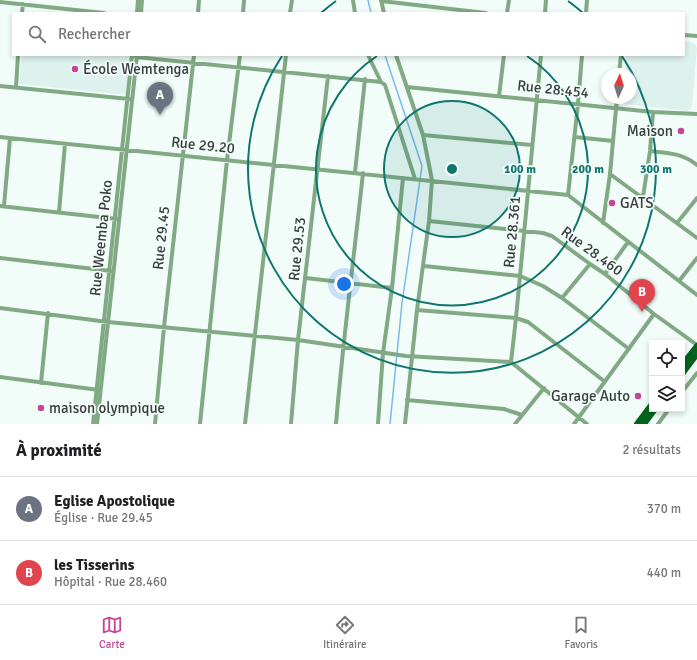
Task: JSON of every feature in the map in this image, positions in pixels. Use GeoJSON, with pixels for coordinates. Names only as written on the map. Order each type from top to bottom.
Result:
{"type":"FeatureCollection","features":[{"type":"Feature","properties":{"kind":"main road"},"geometry":{"type":"LineString","coordinates":[[685,361],[697,345]]}},
{"type":"Feature","properties":{"kind":"main road"},"geometry":{"type":"LineString","coordinates":[[685,370],[697,354]]}},
{"type":"Feature","properties":{"kind":"main road"},"geometry":{"type":"LineString","coordinates":[[637,424],[649,408]]}},
{"type":"Feature","properties":{"kind":"main road"},"geometry":{"type":"LineString","coordinates":[[644,424],[653,412]]}},
{"type":"Feature","properties":{"kind":"street"},"geometry":{"type":"LineString","coordinates":[[137,12],[138,0]]}},
{"type":"Feature","properties":{"kind":"street"},"geometry":{"type":"LineString","coordinates":[[141,12],[142,0]]}},
{"type":"Feature","properties":{"kind":"street"},"geometry":{"type":"LineString","coordinates":[[198,12],[199,0]]}},
{"type":"Feature","properties":{"kind":"street"},"geometry":{"type":"LineString","coordinates":[[243,12],[244,0]]}},
{"type":"Feature","properties":{"kind":"street"},"geometry":{"type":"LineString","coordinates":[[290,12],[292,0]]}},
{"type":"Feature","properties":{"kind":"street"},"geometry":{"type":"LineString","coordinates":[[353,0],[355,12]]}},
{"type":"Feature","properties":{"kind":"street"},"geometry":{"type":"LineString","coordinates":[[384,12],[381,0],[478,12]]}},
{"type":"Feature","properties":{"kind":"street"},"geometry":{"type":"LineString","coordinates":[[508,12],[509,0]]}},
{"type":"Feature","properties":{"kind":"street"},"geometry":{"type":"LineString","coordinates":[[545,12],[546,0]]}},
{"type":"Feature","properties":{"kind":"street"},"geometry":{"type":"LineString","coordinates":[[586,12],[587,0]]}},
{"type":"Feature","properties":{"kind":"street"},"geometry":{"type":"LineString","coordinates":[[0,2],[95,12]]}},
{"type":"Feature","properties":{"kind":"street"},"geometry":{"type":"LineString","coordinates":[[22,12],[23,4]]}},
{"type":"Feature","properties":{"kind":"street"},"geometry":{"type":"LineString","coordinates":[[685,35],[697,36]]}},
{"type":"Feature","properties":{"kind":"street"},"geometry":{"type":"LineString","coordinates":[[16,87],[18,56]]}},
{"type":"Feature","properties":{"kind":"street"},"geometry":{"type":"LineString","coordinates":[[135,56],[365,79],[381,82]]}},
{"type":"Feature","properties":{"kind":"street","name":"Rue Weemba Poko"},"geometry":{"type":"LineString","coordinates":[[93,424],[106,322],[135,56]]}},
{"type":"Feature","properties":{"kind":"street","name":"Rue 29.45"},"geometry":{"type":"LineString","coordinates":[[155,424],[182,155],[194,56]]}},
{"type":"Feature","properties":{"kind":"street"},"geometry":{"type":"LineString","coordinates":[[200,424],[227,160],[240,56]]}},
{"type":"Feature","properties":{"kind":"street"},"geometry":{"type":"LineString","coordinates":[[245,424],[286,56]]}},
{"type":"Feature","properties":{"kind":"street"},"geometry":{"type":"LineString","coordinates":[[368,56],[381,82],[385,86],[416,179],[568,195],[697,296]]}},
{"type":"Feature","properties":{"kind":"street"},"geometry":{"type":"LineString","coordinates":[[396,56],[423,135],[432,180],[429,221],[417,310],[405,424]]}},
{"type":"Feature","properties":{"kind":"street"},"geometry":{"type":"LineString","coordinates":[[499,96],[504,56]]}},
{"type":"Feature","properties":{"kind":"street","name":"Rue 28.361"},"geometry":{"type":"LineString","coordinates":[[511,362],[541,56]]}},
{"type":"Feature","properties":{"kind":"street"},"geometry":{"type":"LineString","coordinates":[[568,195],[582,56]]}},
{"type":"Feature","properties":{"kind":"street"},"geometry":{"type":"LineString","coordinates":[[620,68],[621,56]]}},
{"type":"Feature","properties":{"kind":"street","name":"Rue 29.53"},"geometry":{"type":"LineString","coordinates":[[291,424],[298,340],[328,76]]}},
{"type":"Feature","properties":{"kind":"street"},"geometry":{"type":"LineString","coordinates":[[356,172],[365,79]]}},
{"type":"Feature","properties":{"kind":"street"},"geometry":{"type":"LineString","coordinates":[[0,86],[130,99]]}},
{"type":"Feature","properties":{"kind":"street","name":"Rue 28.454"},"geometry":{"type":"LineString","coordinates":[[407,87],[653,112],[697,114]]}},
{"type":"Feature","properties":{"kind":"street"},"geometry":{"type":"LineString","coordinates":[[603,223],[610,174],[616,104]]}},
{"type":"Feature","properties":{"kind":"street"},"geometry":{"type":"LineString","coordinates":[[643,197],[650,150],[653,112]]}},
{"type":"Feature","properties":{"kind":"street"},"geometry":{"type":"LineString","coordinates":[[423,135],[532,146]]}},
{"type":"Feature","properties":{"kind":"street","name":"Rue 29.20"},"geometry":{"type":"LineString","coordinates":[[0,137],[416,179]]}},
{"type":"Feature","properties":{"kind":"street"},"geometry":{"type":"LineString","coordinates":[[575,137],[613,141]]}},
{"type":"Feature","properties":{"kind":"street"},"geometry":{"type":"LineString","coordinates":[[10,138],[2,206],[117,219]]}},
{"type":"Feature","properties":{"kind":"street"},"geometry":{"type":"LineString","coordinates":[[58,212],[66,144]]}},
{"type":"Feature","properties":{"kind":"street"},"geometry":{"type":"LineString","coordinates":[[650,150],[680,155],[697,164]]}},
{"type":"Feature","properties":{"kind":"street"},"geometry":{"type":"LineString","coordinates":[[336,424],[343,346],[352,283],[363,173]]}},
{"type":"Feature","properties":{"kind":"street"},"geometry":{"type":"LineString","coordinates":[[610,174],[697,238]]}},
{"type":"Feature","properties":{"kind":"street"},"geometry":{"type":"LineString","coordinates":[[378,424],[403,178]]}},
{"type":"Feature","properties":{"kind":"street"},"geometry":{"type":"LineString","coordinates":[[677,223],[697,198]]}},
{"type":"Feature","properties":{"kind":"street","name":"Rue 28.460"},"geometry":{"type":"LineString","coordinates":[[429,221],[543,233],[552,236],[605,274],[654,314],[697,345]]}},
{"type":"Feature","properties":{"kind":"street"},"geometry":{"type":"LineString","coordinates":[[605,274],[628,242]]}},
{"type":"Feature","properties":{"kind":"street"},"geometry":{"type":"LineString","coordinates":[[0,258],[111,271]]}},
{"type":"Feature","properties":{"kind":"street"},"geometry":{"type":"LineString","coordinates":[[679,281],[697,258]]}},
{"type":"Feature","properties":{"kind":"street"},"geometry":{"type":"LineString","coordinates":[[562,298],[590,264]]}},
{"type":"Feature","properties":{"kind":"street"},"geometry":{"type":"LineString","coordinates":[[424,266],[520,276],[543,286],[562,298],[629,349]]}},
{"type":"Feature","properties":{"kind":"street"},"geometry":{"type":"LineString","coordinates":[[306,278],[392,288]]}},
{"type":"Feature","properties":{"kind":"street"},"geometry":{"type":"LineString","coordinates":[[0,308],[48,313],[106,322],[298,340],[406,356],[511,362],[587,424]]}},
{"type":"Feature","properties":{"kind":"street"},"geometry":{"type":"LineString","coordinates":[[417,310],[516,318],[528,322],[604,381]]}},
{"type":"Feature","properties":{"kind":"street"},"geometry":{"type":"LineString","coordinates":[[41,382],[48,313]]}},
{"type":"Feature","properties":{"kind":"street"},"geometry":{"type":"LineString","coordinates":[[574,424],[654,314]]}},
{"type":"Feature","properties":{"kind":"street"},"geometry":{"type":"LineString","coordinates":[[685,388],[697,373]]}},
{"type":"Feature","properties":{"kind":"street"},"geometry":{"type":"LineString","coordinates":[[0,377],[98,390]]}},
{"type":"Feature","properties":{"kind":"street"},"geometry":{"type":"LineString","coordinates":[[515,424],[544,388]]}},
{"type":"Feature","properties":{"kind":"street","name":"Rue Weemba Poko"},"geometry":{"type":"LineString","coordinates":[[97,424],[98,390]]}},
{"type":"Feature","properties":{"kind":"street"},"geometry":{"type":"LineString","coordinates":[[407,400],[504,409],[522,415]]}},
{"type":"Feature","properties":{"kind":"street"},"geometry":{"type":"LineString","coordinates":[[664,424],[659,422],[667,412]]}},
{"type":"Feature","properties":{"kind":"shaded area"},"geometry":{"type":"Polygon","coordinates":[[[685,41],[694,43],[697,48],[692,107],[687,111],[624,104],[637,104],[637,68],[625,68],[626,56],[685,56],[685,41]]]}},
{"type":"Feature","properties":{"kind":"shaded area","name":"École Wemtenga"},"geometry":{"type":"Polygon","coordinates":[[[22,56],[131,56],[127,95],[19,84],[22,56]]]}},
{"type":"Feature","properties":{"kind":"waterway"},"geometry":{"type":"LineString","coordinates":[[368,0],[371,12]]}},
{"type":"Feature","properties":{"kind":"waterway"},"geometry":{"type":"LineString","coordinates":[[385,56],[422,166],[402,303],[390,424]]}},
{"type":"Feature","properties":{"kind":"place","name":"École Wemtenga"},"geometry":{"type":"Point","coordinates":[75,69]}},
{"type":"Feature","properties":{"kind":"place","name":"Eglise Apostolique"},"geometry":{"type":"Point","coordinates":[160,115]}},
{"type":"Feature","properties":{"kind":"place","name":"Maison"},"geometry":{"type":"Point","coordinates":[681,131]}},
{"type":"Feature","properties":{"kind":"place","name":"GATS"},"geometry":{"type":"Point","coordinates":[612,203]}},
{"type":"Feature","properties":{"kind":"place","name":"les Tisserins"},"geometry":{"type":"Point","coordinates":[642,312]}},
{"type":"Feature","properties":{"kind":"place","name":"Garage Auto"},"geometry":{"type":"Point","coordinates":[638,396]}},
{"type":"Feature","properties":{"kind":"place","name":"maison olympique"},"geometry":{"type":"Point","coordinates":[41,408]}}]}
